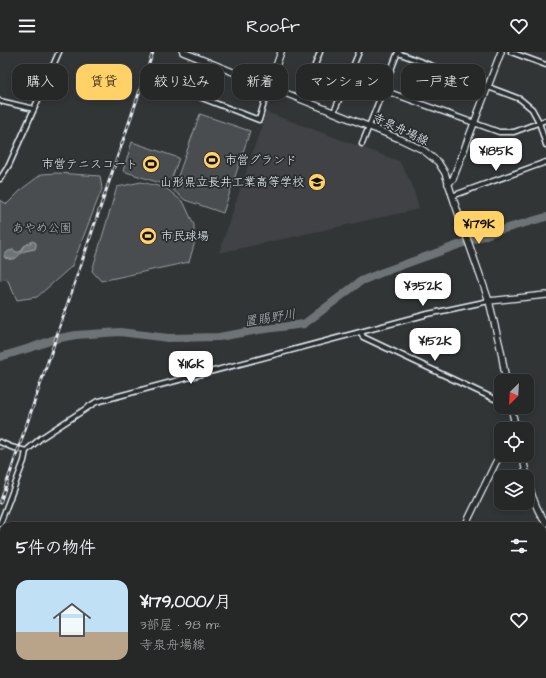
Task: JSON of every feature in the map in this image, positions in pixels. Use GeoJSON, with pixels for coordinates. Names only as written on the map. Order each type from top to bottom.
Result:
{"type":"FeatureCollection","features":[{"type":"Feature","properties":{"kind":"main road","name":"寺泉舟場線"},"geometry":{"type":"LineString","coordinates":[[183,52],[232,71]]}},
{"type":"Feature","properties":{"kind":"main road"},"geometry":{"type":"LineString","coordinates":[[277,64],[281,52]]}},
{"type":"Feature","properties":{"kind":"main road"},"geometry":{"type":"LineString","coordinates":[[448,184],[453,179],[501,52]]}},
{"type":"Feature","properties":{"kind":"main road","name":"寺泉舟場線"},"geometry":{"type":"LineString","coordinates":[[302,100],[400,139],[423,150],[438,162],[445,173],[489,298],[502,351],[505,374]]}},
{"type":"Feature","properties":{"kind":"main road"},"geometry":{"type":"LineString","coordinates":[[489,298],[546,296]]}},
{"type":"Feature","properties":{"kind":"main road"},"geometry":{"type":"LineString","coordinates":[[467,522],[496,462]]}},
{"type":"Feature","properties":{"kind":"main road"},"geometry":{"type":"LineString","coordinates":[[524,462],[532,496],[539,514],[545,522]]}},
{"type":"Feature","properties":{"kind":"street"},"geometry":{"type":"LineString","coordinates":[[0,179],[9,165],[59,52]]}},
{"type":"Feature","properties":{"kind":"street"},"geometry":{"type":"LineString","coordinates":[[316,64],[320,52]]}},
{"type":"Feature","properties":{"kind":"street"},"geometry":{"type":"LineString","coordinates":[[334,112],[359,52]]}},
{"type":"Feature","properties":{"kind":"street"},"geometry":{"type":"LineString","coordinates":[[393,65],[398,52],[520,99],[532,109],[539,122],[546,145]]}},
{"type":"Feature","properties":{"kind":"street"},"geometry":{"type":"LineString","coordinates":[[511,52],[546,65]]}},
{"type":"Feature","properties":{"kind":"street"},"geometry":{"type":"LineString","coordinates":[[393,94],[499,132],[514,132],[546,120]]}},
{"type":"Feature","properties":{"kind":"street"},"geometry":{"type":"LineString","coordinates":[[207,100],[259,120],[265,100]]}},
{"type":"Feature","properties":{"kind":"street"},"geometry":{"type":"LineString","coordinates":[[362,144],[379,100]]}},
{"type":"Feature","properties":{"kind":"street"},"geometry":{"type":"LineString","coordinates":[[0,101],[34,109]]}},
{"type":"Feature","properties":{"kind":"street"},"geometry":{"type":"LineString","coordinates":[[453,199],[546,162]]}},
{"type":"Feature","properties":{"kind":"street"},"geometry":{"type":"LineString","coordinates":[[1,522],[24,461],[26,451],[41,438],[96,402],[489,298]]}},
{"type":"Feature","properties":{"kind":"street"},"geometry":{"type":"LineString","coordinates":[[361,332],[364,337],[494,399]]}},
{"type":"Feature","properties":{"kind":"street"},"geometry":{"type":"LineString","coordinates":[[0,442],[26,451]]}},
{"type":"Feature","properties":{"kind":"shaded area","name":"山形県立長井工業高等学校"},"geometry":{"type":"Polygon","coordinates":[[[266,112],[399,161],[412,184],[419,209],[219,253],[266,112]]]}},
{"type":"Feature","properties":{"kind":"shaded area"},"geometry":{"type":"Polygon","coordinates":[[[33,241],[36,243],[35,249],[25,251],[14,259],[5,258],[4,256],[6,253],[11,250],[20,252],[24,246],[33,241]]]}},
{"type":"Feature","properties":{"kind":"green space","name":"市営グランド"},"geometry":{"type":"Polygon","coordinates":[[[200,114],[250,131],[223,213],[185,200],[173,190],[200,114]]]}},
{"type":"Feature","properties":{"kind":"green space","name":"市営テニスコート"},"geometry":{"type":"Polygon","coordinates":[[[132,142],[179,158],[169,186],[123,171],[132,142]]]}},
{"type":"Feature","properties":{"kind":"green space","name":"あやめ公園"},"geometry":{"type":"Polygon","coordinates":[[[57,173],[100,176],[102,189],[72,266],[37,297],[17,300],[7,279],[0,280],[0,200],[7,204],[23,188],[42,174],[57,173]]]}},
{"type":"Feature","properties":{"kind":"green space","name":"市民球場"},"geometry":{"type":"Polygon","coordinates":[[[141,182],[166,188],[184,203],[194,225],[194,245],[189,262],[101,281],[92,271],[117,187],[141,182]]]}},
{"type":"Feature","properties":{"kind":"waterway","name":"置賜野川"},"geometry":{"type":"LineString","coordinates":[[0,357],[55,339],[76,335],[120,332],[168,338],[219,337],[304,324],[361,281],[497,231],[546,217]]}},
{"type":"Feature","properties":{"kind":"railway"},"geometry":{"type":"LineString","coordinates":[[0,503],[153,52]]}},
{"type":"Feature","properties":{"kind":"place","name":"市営グランド"},"geometry":{"type":"Point","coordinates":[212,160]}},
{"type":"Feature","properties":{"kind":"place","name":"市営テニスコート"},"geometry":{"type":"Point","coordinates":[151,164]}},
{"type":"Feature","properties":{"kind":"place","name":"山形県立長井工業高等学校"},"geometry":{"type":"Point","coordinates":[317,182]}},
{"type":"Feature","properties":{"kind":"place","name":"市民球場"},"geometry":{"type":"Point","coordinates":[148,236]}}]}
